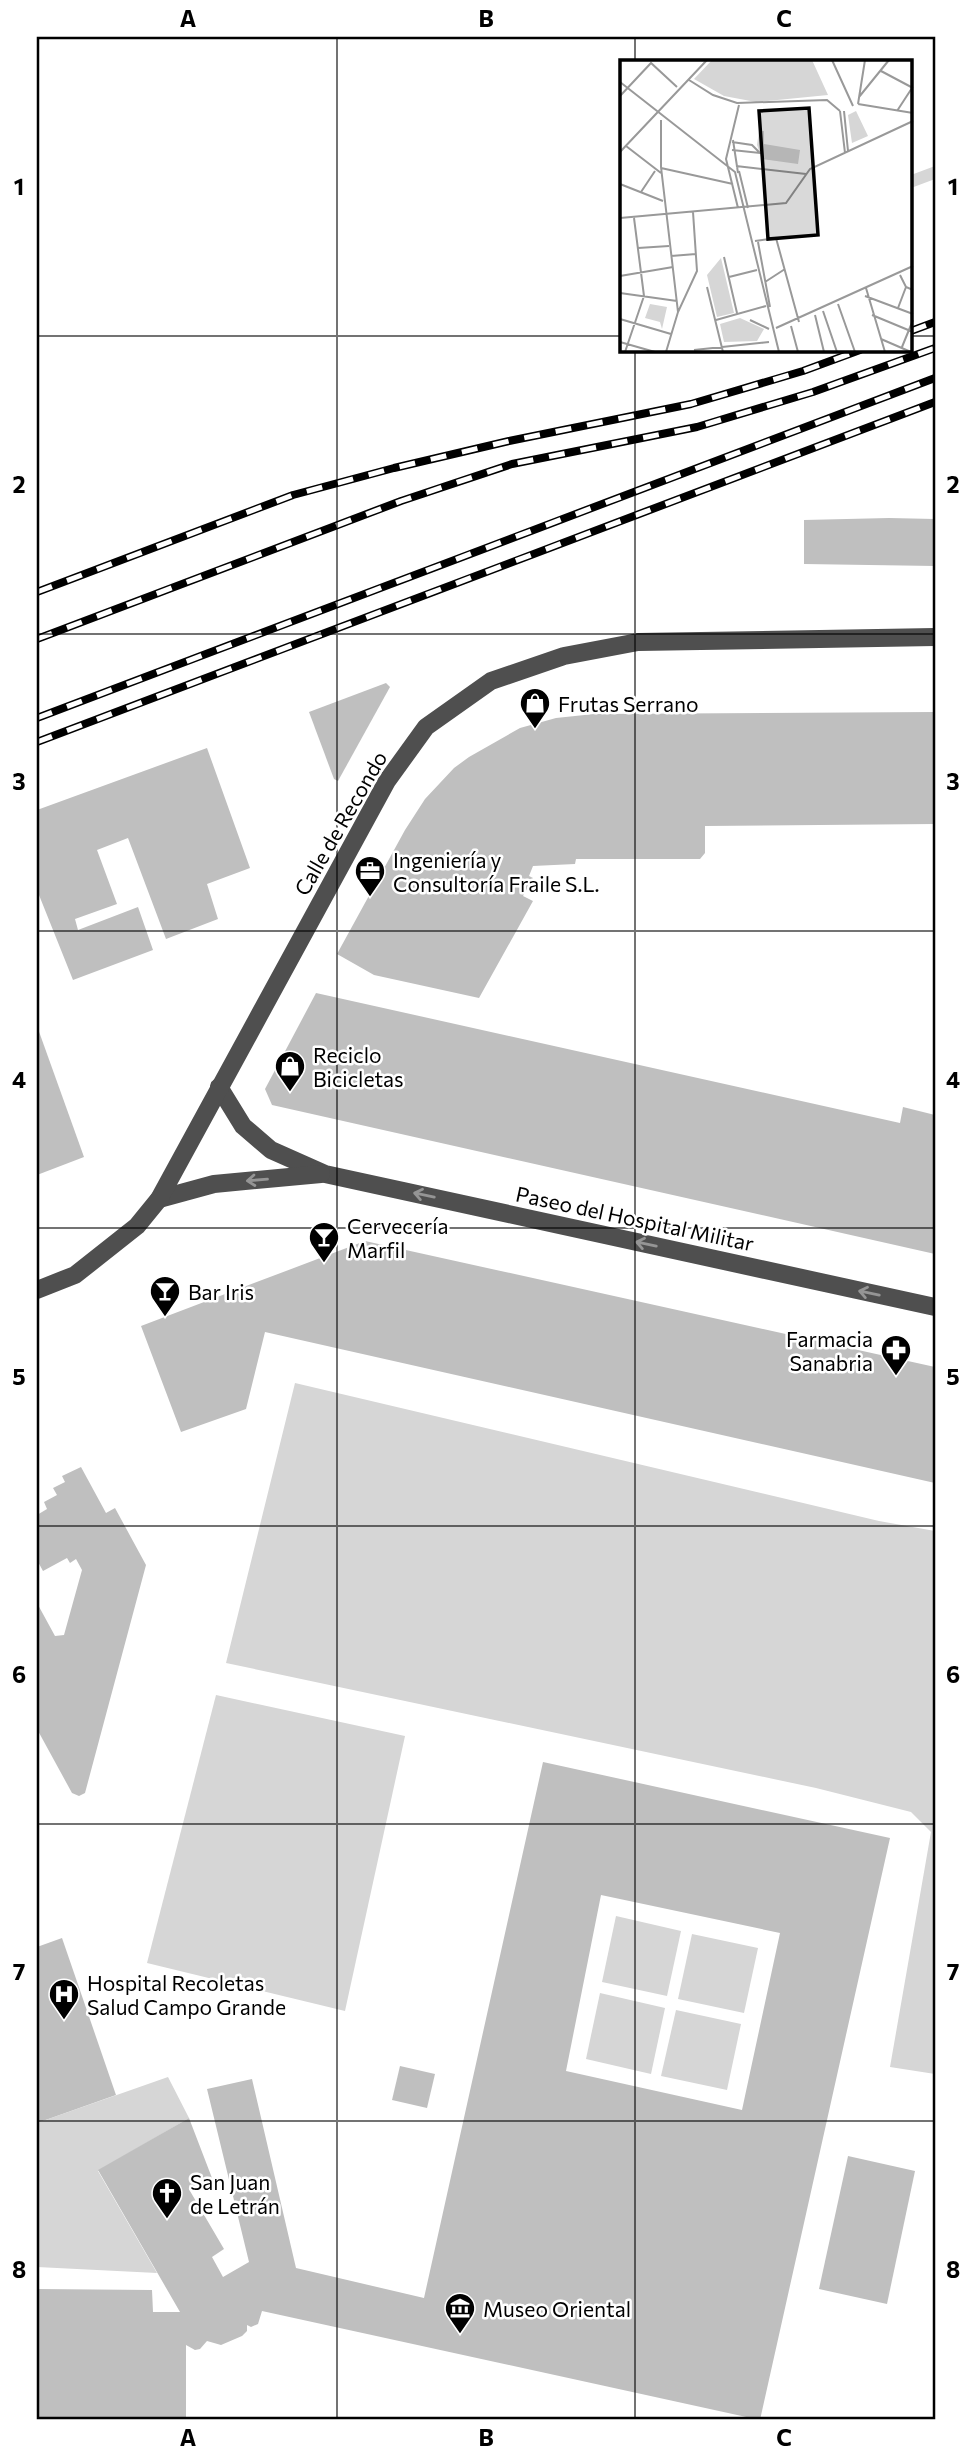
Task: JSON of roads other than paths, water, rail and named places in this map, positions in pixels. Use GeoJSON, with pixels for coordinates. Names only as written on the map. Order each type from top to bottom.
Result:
{"type":"FeatureCollection","features":[{"type":"Feature","properties":{"kind":"street","name":"Calle de Recondo"},"geometry":{"type":"LineString","coordinates":[[37,1290],[75,1275],[136,1226],[159,1199],[387,781],[426,727],[491,681],[564,656],[638,642],[935,637]]}},
{"type":"Feature","properties":{"kind":"street","name":"Paseo del Hospital Militar"},"geometry":{"type":"LineString","coordinates":[[219,1087],[243,1126],[271,1150],[325,1174],[935,1307]]}},
{"type":"Feature","properties":{"kind":"street","name":"Paseo del Hospital Militar"},"geometry":{"type":"LineString","coordinates":[[159,1199],[214,1184],[325,1174]]}},
{"type":"Feature","properties":{"kind":"railway"},"geometry":{"type":"LineString","coordinates":[[912,331],[935,322]]}},
{"type":"Feature","properties":{"kind":"railway"},"geometry":{"type":"LineString","coordinates":[[37,639],[401,501],[512,464],[697,427],[813,392],[935,348]]}},
{"type":"Feature","properties":{"kind":"railway"},"geometry":{"type":"LineString","coordinates":[[37,592],[293,495],[509,441],[691,404],[803,371],[855,352]]}},
{"type":"Feature","properties":{"kind":"railway"},"geometry":{"type":"LineString","coordinates":[[37,718],[935,378]]}},
{"type":"Feature","properties":{"kind":"railway"},"geometry":{"type":"LineString","coordinates":[[37,742],[935,402]]}},
{"type":"Feature","properties":{"kind":"place","name":"Frutas Serrano"},"geometry":{"type":"Point","coordinates":[535,730]}},
{"type":"Feature","properties":{"kind":"place","name":"Ingeniería y Consultoría Fraile S.L."},"geometry":{"type":"Point","coordinates":[370,898]}},
{"type":"Feature","properties":{"kind":"place","name":"Reciclo Bicicletas"},"geometry":{"type":"Point","coordinates":[290,1093]}},
{"type":"Feature","properties":{"kind":"place","name":"Cervecería Marfil"},"geometry":{"type":"Point","coordinates":[324,1264]}},
{"type":"Feature","properties":{"kind":"place","name":"Bar Iris"},"geometry":{"type":"Point","coordinates":[165,1318]}},
{"type":"Feature","properties":{"kind":"place","name":"Farmacia Sanabria"},"geometry":{"type":"Point","coordinates":[896,1377]}},
{"type":"Feature","properties":{"kind":"place","name":"Hospital Recoletas Salud Campo Grande"},"geometry":{"type":"Point","coordinates":[64,2021]}},
{"type":"Feature","properties":{"kind":"place","name":"San Juan de Letrán"},"geometry":{"type":"Point","coordinates":[167,2220]}},
{"type":"Feature","properties":{"kind":"place","name":"Museo Oriental"},"geometry":{"type":"Point","coordinates":[460,2335]}}]}
